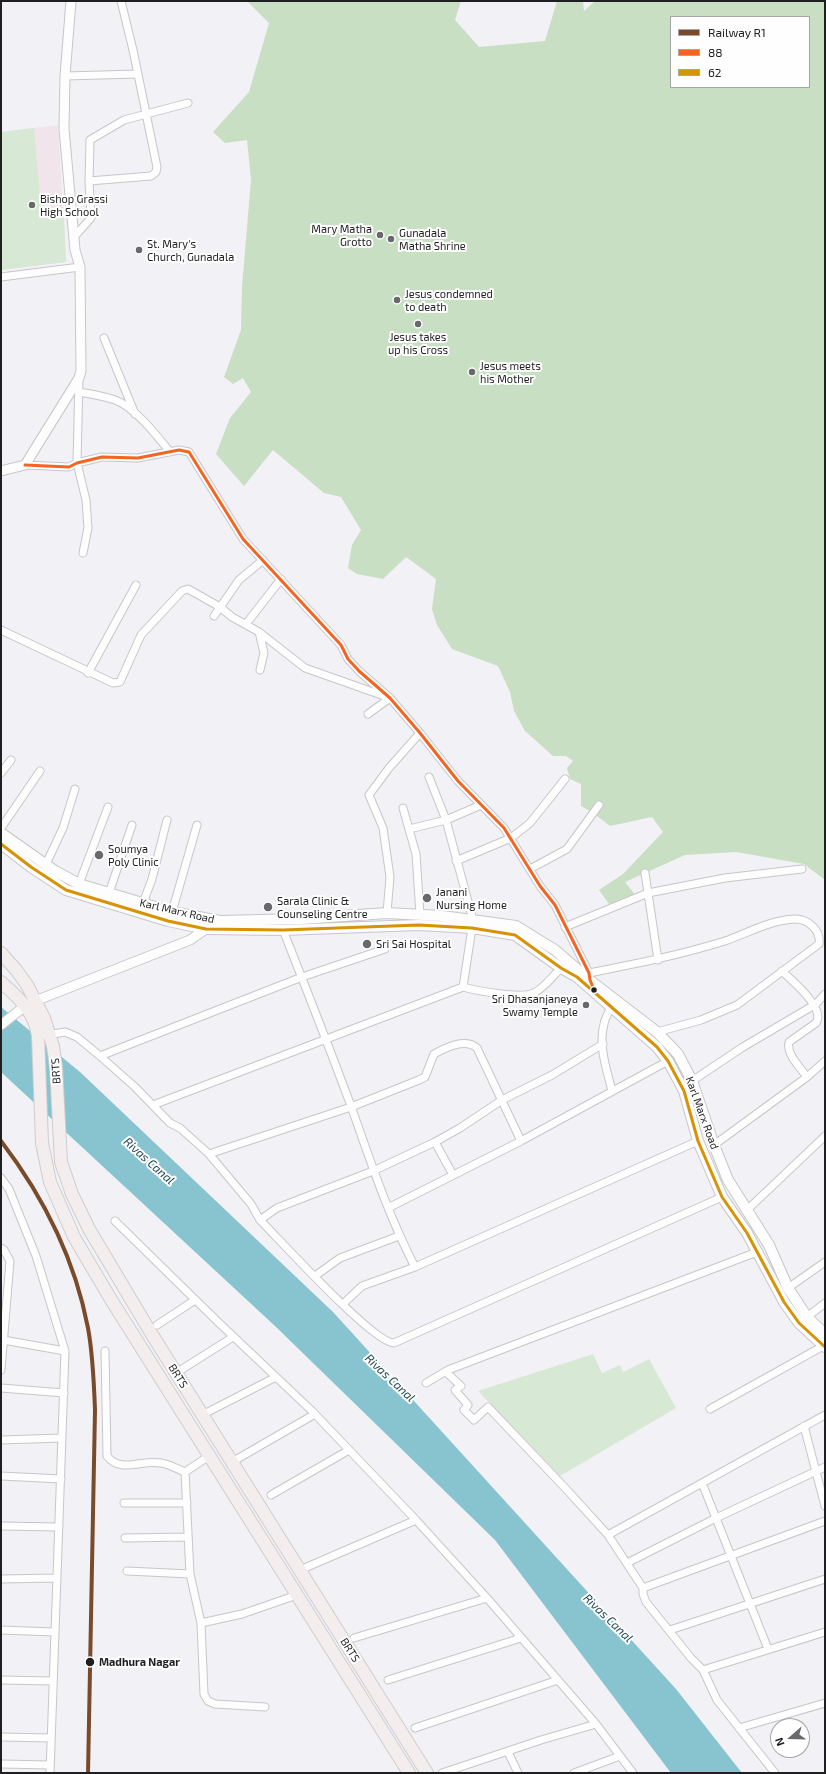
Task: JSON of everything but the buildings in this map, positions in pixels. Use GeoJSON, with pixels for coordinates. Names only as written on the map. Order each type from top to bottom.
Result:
{"type":"FeatureCollection","features":[{"type":"Feature","properties":{"kind":"main road","name":"Karl Marx Road"},"geometry":{"type":"LineString","coordinates":[[1,833],[66,878],[79,884],[172,912],[220,921],[301,919],[387,913],[420,915],[472,924],[515,935],[561,968],[577,977],[657,1047],[668,1061],[684,1090],[698,1141],[722,1197],[747,1233],[784,1302],[799,1323],[825,1346]]}},
{"type":"Feature","properties":{"kind":"main road","name":"Karl Marx Road"},"geometry":{"type":"LineString","coordinates":[[1,844],[31,867],[66,890],[168,921],[206,929],[283,930],[472,924],[516,926],[554,950],[590,978],[657,1032],[678,1054],[692,1081],[728,1180],[769,1245],[788,1288],[807,1317],[825,1334]]}},
{"type":"Feature","properties":{"kind":"main road","name":"BRTS"},"geometry":{"type":"LineString","coordinates":[[1,953],[20,974],[26,1006]]}},
{"type":"Feature","properties":{"kind":"main road","name":"BRTS"},"geometry":{"type":"LineString","coordinates":[[1,982],[26,1006],[55,1052],[60,1146],[65,1176],[80,1212],[124,1289],[427,1773]]}},
{"type":"Feature","properties":{"kind":"main road","name":"BRTS"},"geometry":{"type":"LineString","coordinates":[[44,1035],[42,1130],[44,1156],[50,1182],[65,1219],[110,1298],[408,1773]]}},
{"type":"Feature","properties":{"kind":"street"},"geometry":{"type":"LineString","coordinates":[[25,465],[79,378],[81,371],[80,267],[74,237],[64,129],[65,76],[71,1]]}},
{"type":"Feature","properties":{"kind":"street"},"geometry":{"type":"LineString","coordinates":[[89,181],[151,176],[156,172],[157,167],[121,1]]}},
{"type":"Feature","properties":{"kind":"street"},"geometry":{"type":"LineString","coordinates":[[65,76],[138,74]]}},
{"type":"Feature","properties":{"kind":"street"},"geometry":{"type":"LineString","coordinates":[[74,237],[91,218],[89,181],[90,140],[124,120],[188,103]]}},
{"type":"Feature","properties":{"kind":"street"},"geometry":{"type":"LineString","coordinates":[[1,277],[80,267]]}},
{"type":"Feature","properties":{"kind":"street"},"geometry":{"type":"LineString","coordinates":[[104,338],[135,414]]}},
{"type":"Feature","properties":{"kind":"street"},"geometry":{"type":"LineString","coordinates":[[79,378],[77,463],[86,500],[88,528],[83,553]]}},
{"type":"Feature","properties":{"kind":"street"},"geometry":{"type":"LineString","coordinates":[[79,392],[115,400],[135,414],[170,452]]}},
{"type":"Feature","properties":{"kind":"street"},"geometry":{"type":"LineString","coordinates":[[1,471],[25,465],[69,467],[77,463],[102,457],[138,458],[180,450],[189,452],[243,539],[341,645],[348,659],[359,671],[390,698],[458,781],[504,828],[554,905],[590,978],[595,992]]}},
{"type":"Feature","properties":{"kind":"street"},"geometry":{"type":"LineString","coordinates":[[214,616],[239,580],[263,560]]}},
{"type":"Feature","properties":{"kind":"street"},"geometry":{"type":"LineString","coordinates":[[246,624],[281,579]]}},
{"type":"Feature","properties":{"kind":"street"},"geometry":{"type":"LineString","coordinates":[[88,672],[136,585]]}},
{"type":"Feature","properties":{"kind":"street"},"geometry":{"type":"LineString","coordinates":[[1,630],[113,684],[120,682],[140,635],[182,591],[188,589],[259,632],[305,668],[390,698]]}},
{"type":"Feature","properties":{"kind":"street"},"geometry":{"type":"LineString","coordinates":[[259,632],[264,653],[260,670]]}},
{"type":"Feature","properties":{"kind":"street"},"geometry":{"type":"LineString","coordinates":[[368,714],[390,698]]}},
{"type":"Feature","properties":{"kind":"street"},"geometry":{"type":"LineString","coordinates":[[387,913],[390,877],[383,828],[369,795],[389,768],[420,733]]}},
{"type":"Feature","properties":{"kind":"street"},"geometry":{"type":"LineString","coordinates":[[1,773],[11,760]]}},
{"type":"Feature","properties":{"kind":"street"},"geometry":{"type":"LineString","coordinates":[[1,828],[40,771]]}},
{"type":"Feature","properties":{"kind":"street"},"geometry":{"type":"LineString","coordinates":[[429,777],[446,820],[472,924],[463,987]]}},
{"type":"Feature","properties":{"kind":"street"},"geometry":{"type":"LineString","coordinates":[[456,861],[511,838],[530,823],[565,779]]}},
{"type":"Feature","properties":{"kind":"street"},"geometry":{"type":"LineString","coordinates":[[46,864],[63,828],[75,789]]}},
{"type":"Feature","properties":{"kind":"street"},"geometry":{"type":"LineString","coordinates":[[409,829],[446,820],[481,805]]}},
{"type":"Feature","properties":{"kind":"street"},"geometry":{"type":"LineString","coordinates":[[530,869],[567,850],[599,805]]}},
{"type":"Feature","properties":{"kind":"street"},"geometry":{"type":"LineString","coordinates":[[79,884],[108,807]]}},
{"type":"Feature","properties":{"kind":"street"},"geometry":{"type":"LineString","coordinates":[[403,808],[416,854],[420,915]]}},
{"type":"Feature","properties":{"kind":"street"},"geometry":{"type":"LineString","coordinates":[[143,903],[152,879],[167,820]]}},
{"type":"Feature","properties":{"kind":"street"},"geometry":{"type":"LineString","coordinates":[[109,893],[132,825]]}},
{"type":"Feature","properties":{"kind":"street"},"geometry":{"type":"LineString","coordinates":[[172,912],[197,825]]}},
{"type":"Feature","properties":{"kind":"street"},"geometry":{"type":"LineString","coordinates":[[565,927],[648,893],[725,878],[802,869]]}},
{"type":"Feature","properties":{"kind":"street"},"geometry":{"type":"LineString","coordinates":[[645,873],[658,960]]}},
{"type":"Feature","properties":{"kind":"street"},"geometry":{"type":"LineString","coordinates":[[590,978],[726,940],[758,927],[796,919],[808,922],[817,932],[820,938],[819,944],[737,1004],[701,1020],[657,1032]]}},
{"type":"Feature","properties":{"kind":"street"},"geometry":{"type":"LineString","coordinates":[[1,1024],[26,1006],[190,940],[206,929]]}},
{"type":"Feature","properties":{"kind":"street"},"geometry":{"type":"LineString","coordinates":[[283,930],[326,1040],[373,1171],[399,1236],[415,1267]]}},
{"type":"Feature","properties":{"kind":"street"},"geometry":{"type":"LineString","coordinates":[[100,1056],[302,977],[386,949]]}},
{"type":"Feature","properties":{"kind":"street"},"geometry":{"type":"LineString","coordinates":[[153,1105],[463,987],[496,994],[532,994],[561,968]]}},
{"type":"Feature","properties":{"kind":"street"},"geometry":{"type":"LineString","coordinates":[[782,971],[816,1004],[820,1014],[820,1019],[816,1023],[789,1042],[788,1047],[807,1077]]}},
{"type":"Feature","properties":{"kind":"street"},"geometry":{"type":"LineString","coordinates":[[692,1081],[743,1047],[816,1004],[825,994]]}},
{"type":"Feature","properties":{"kind":"street"},"geometry":{"type":"LineString","coordinates":[[611,1007],[604,1024],[603,1044],[604,1059],[612,1091]]}},
{"type":"Feature","properties":{"kind":"street"},"geometry":{"type":"LineString","coordinates":[[44,1035],[65,1032],[77,1038],[100,1056],[135,1087],[170,1123],[180,1128],[209,1154],[251,1204],[260,1220],[343,1304],[378,1336],[386,1341],[394,1343],[722,1197]]}},
{"type":"Feature","properties":{"kind":"street"},"geometry":{"type":"LineString","coordinates":[[209,1154],[351,1107],[425,1077],[434,1054],[465,1043],[472,1044],[477,1048],[521,1142]]}},
{"type":"Feature","properties":{"kind":"street"},"geometry":{"type":"LineString","coordinates":[[260,1220],[277,1208],[373,1171],[435,1142],[460,1128],[502,1100],[552,1075],[603,1044]]}},
{"type":"Feature","properties":{"kind":"street"},"geometry":{"type":"LineString","coordinates":[[388,1208],[521,1142],[668,1061]]}},
{"type":"Feature","properties":{"kind":"street"},"geometry":{"type":"LineString","coordinates":[[714,1145],[807,1077],[825,1061]]}},
{"type":"Feature","properties":{"kind":"street"},"geometry":{"type":"LineString","coordinates":[[747,1210],[825,1136]]}},
{"type":"Feature","properties":{"kind":"street"},"geometry":{"type":"LineString","coordinates":[[343,1304],[362,1286],[415,1267],[698,1141]]}},
{"type":"Feature","properties":{"kind":"street"},"geometry":{"type":"LineString","coordinates":[[435,1142],[453,1175]]}},
{"type":"Feature","properties":{"kind":"street"},"geometry":{"type":"LineString","coordinates":[[1,1178],[9,1189],[36,1256],[65,1350],[52,1681],[50,1773]]}},
{"type":"Feature","properties":{"kind":"street"},"geometry":{"type":"LineString","coordinates":[[115,1221],[195,1300],[315,1414],[416,1520],[488,1598],[596,1724],[633,1773]]}},
{"type":"Feature","properties":{"kind":"street"},"geometry":{"type":"LineString","coordinates":[[315,1276],[340,1258],[399,1236]]}},
{"type":"Feature","properties":{"kind":"street"},"geometry":{"type":"LineString","coordinates":[[1,1248],[4,1250],[10,1261],[1,1370]]}},
{"type":"Feature","properties":{"kind":"street"},"geometry":{"type":"LineString","coordinates":[[426,1382],[446,1372],[757,1252]]}},
{"type":"Feature","properties":{"kind":"street"},"geometry":{"type":"LineString","coordinates":[[788,1288],[825,1262]]}},
{"type":"Feature","properties":{"kind":"street"},"geometry":{"type":"LineString","coordinates":[[157,1325],[195,1300]]}},
{"type":"Feature","properties":{"kind":"street"},"geometry":{"type":"LineString","coordinates":[[807,1317],[825,1303]]}},
{"type":"Feature","properties":{"kind":"street"},"geometry":{"type":"LineString","coordinates":[[176,1373],[234,1337]]}},
{"type":"Feature","properties":{"kind":"street"},"geometry":{"type":"LineString","coordinates":[[3,1340],[65,1350]]}},
{"type":"Feature","properties":{"kind":"street"},"geometry":{"type":"LineString","coordinates":[[710,1409],[825,1346]]}},
{"type":"Feature","properties":{"kind":"street"},"geometry":{"type":"LineString","coordinates":[[105,1352],[107,1456],[112,1463],[121,1466],[160,1463],[185,1472]]}},
{"type":"Feature","properties":{"kind":"street"},"geometry":{"type":"LineString","coordinates":[[446,1372],[461,1386],[455,1390],[468,1406],[464,1410],[474,1420],[488,1407],[568,1490],[608,1535],[643,1588],[643,1594],[646,1602],[691,1658],[703,1670],[717,1700],[776,1773]]}},
{"type":"Feature","properties":{"kind":"street"},"geometry":{"type":"LineString","coordinates":[[202,1415],[276,1377]]}},
{"type":"Feature","properties":{"kind":"street"},"geometry":{"type":"LineString","coordinates":[[1,1388],[64,1394]]}},
{"type":"Feature","properties":{"kind":"street"},"geometry":{"type":"LineString","coordinates":[[232,1462],[315,1414]]}},
{"type":"Feature","properties":{"kind":"street"},"geometry":{"type":"LineString","coordinates":[[608,1535],[825,1415]]}},
{"type":"Feature","properties":{"kind":"street"},"geometry":{"type":"LineString","coordinates":[[804,1426],[825,1506]]}},
{"type":"Feature","properties":{"kind":"street"},"geometry":{"type":"LineString","coordinates":[[1,1440],[62,1438]]}},
{"type":"Feature","properties":{"kind":"street"},"geometry":{"type":"LineString","coordinates":[[271,1495],[349,1450]]}},
{"type":"Feature","properties":{"kind":"street"},"geometry":{"type":"LineString","coordinates":[[185,1472],[210,1456]]}},
{"type":"Feature","properties":{"kind":"street"},"geometry":{"type":"LineString","coordinates":[[627,1563],[716,1518],[825,1466]]}},
{"type":"Feature","properties":{"kind":"street"},"geometry":{"type":"LineString","coordinates":[[185,1472],[190,1574],[201,1623],[204,1694],[208,1701],[215,1704],[265,1707]]}},
{"type":"Feature","properties":{"kind":"street"},"geometry":{"type":"LineString","coordinates":[[1,1476],[61,1479]]}},
{"type":"Feature","properties":{"kind":"street"},"geometry":{"type":"LineString","coordinates":[[702,1484],[729,1556],[768,1649]]}},
{"type":"Feature","properties":{"kind":"street"},"geometry":{"type":"LineString","coordinates":[[124,1503],[186,1503]]}},
{"type":"Feature","properties":{"kind":"street"},"geometry":{"type":"LineString","coordinates":[[300,1570],[416,1520]]}},
{"type":"Feature","properties":{"kind":"street"},"geometry":{"type":"LineString","coordinates":[[643,1588],[825,1521]]}},
{"type":"Feature","properties":{"kind":"street"},"geometry":{"type":"LineString","coordinates":[[1,1526],[59,1527]]}},
{"type":"Feature","properties":{"kind":"street"},"geometry":{"type":"LineString","coordinates":[[125,1538],[188,1537]]}},
{"type":"Feature","properties":{"kind":"street"},"geometry":{"type":"LineString","coordinates":[[126,1572],[190,1574]]}},
{"type":"Feature","properties":{"kind":"street"},"geometry":{"type":"LineString","coordinates":[[1,1579],[57,1578]]}},
{"type":"Feature","properties":{"kind":"street"},"geometry":{"type":"LineString","coordinates":[[670,1630],[748,1603],[825,1579]]}},
{"type":"Feature","properties":{"kind":"street"},"geometry":{"type":"LineString","coordinates":[[201,1623],[242,1614],[297,1595]]}},
{"type":"Feature","properties":{"kind":"street"},"geometry":{"type":"LineString","coordinates":[[354,1638],[488,1598]]}},
{"type":"Feature","properties":{"kind":"street"},"geometry":{"type":"LineString","coordinates":[[1,1630],[54,1632]]}},
{"type":"Feature","properties":{"kind":"street"},"geometry":{"type":"LineString","coordinates":[[703,1670],[825,1632]]}},
{"type":"Feature","properties":{"kind":"street"},"geometry":{"type":"LineString","coordinates":[[388,1680],[521,1638]]}},
{"type":"Feature","properties":{"kind":"street"},"geometry":{"type":"LineString","coordinates":[[1,1680],[52,1681]]}},
{"type":"Feature","properties":{"kind":"street"},"geometry":{"type":"LineString","coordinates":[[416,1728],[558,1680]]}},
{"type":"Feature","properties":{"kind":"street"},"geometry":{"type":"LineString","coordinates":[[740,1728],[825,1704]]}},
{"type":"Feature","properties":{"kind":"street"},"geometry":{"type":"LineString","coordinates":[[442,1773],[596,1724]]}},
{"type":"Feature","properties":{"kind":"street"},"geometry":{"type":"LineString","coordinates":[[1,1737],[50,1738]]}},
{"type":"Feature","properties":{"kind":"street"},"geometry":{"type":"LineString","coordinates":[[508,1752],[518,1773]]}},
{"type":"Feature","properties":{"kind":"street"},"geometry":{"type":"LineString","coordinates":[[574,1773],[620,1756]]}},
{"type":"Feature","properties":{"kind":"street"},"geometry":{"type":"LineString","coordinates":[[1,1764],[50,1765]]}},
{"type":"Feature","properties":{"kind":"shaded area","name":"Bishop Grassi High School"},"geometry":{"type":"Polygon","coordinates":[[[58,125],[66,262],[1,270],[1,132],[58,125]]]}},
{"type":"Feature","properties":{"kind":"green space"},"geometry":{"type":"Polygon","coordinates":[[[247,1],[461,1],[455,20],[479,47],[545,41],[557,1],[583,1],[584,11],[595,1],[825,1],[825,880],[804,864],[736,852],[685,855],[625,882],[636,896],[612,908],[599,890],[623,874],[663,832],[652,817],[610,826],[592,812],[581,806],[581,784],[570,779],[567,768],[573,761],[566,756],[553,756],[525,731],[514,711],[510,692],[498,666],[452,649],[437,625],[432,609],[436,579],[406,557],[383,579],[357,574],[348,568],[352,545],[361,530],[341,497],[324,493],[273,450],[244,486],[216,454],[230,418],[251,392],[243,378],[233,384],[224,377],[241,330],[242,287],[251,180],[247,140],[225,143],[213,132],[249,92],[269,23],[247,1]]]}},
{"type":"Feature","properties":{"kind":"green space","name":"Bishop Grassi High School"},"geometry":{"type":"Polygon","coordinates":[[[34,128],[42,217],[64,215],[66,262],[1,270],[1,132],[34,128]]]}},
{"type":"Feature","properties":{"kind":"green space"},"geometry":{"type":"Polygon","coordinates":[[[593,1354],[602,1373],[620,1365],[623,1372],[649,1359],[676,1408],[560,1476],[478,1391],[593,1354]]]}},
{"type":"Feature","properties":{"kind":"water","name":"Rivas Canal"},"geometry":{"type":"Polygon","coordinates":[[[1,1007],[80,1072],[333,1312],[676,1689],[742,1773],[671,1773],[495,1540],[275,1326],[1,1072],[1,1007]]]}},
{"type":"Feature","properties":{"kind":"rail line","name":"R1"},"geometry":{"type":"LineString","coordinates":[[1,1141],[44,1206],[66,1253],[75,1278],[90,1338],[95,1410],[88,1773]]}},
{"type":"Feature","properties":{"kind":"transit line","name":"88"},"geometry":{"type":"LineString","coordinates":[[25,465],[69,467],[77,463],[102,457],[138,458],[179,450],[189,452],[243,539],[341,645],[348,659],[359,671],[390,698],[458,781],[504,828],[540,886],[555,905],[589,973],[595,992]]}},
{"type":"Feature","properties":{"kind":"transit line","name":"62"},"geometry":{"type":"LineString","coordinates":[[1,844],[31,867],[66,890],[168,921],[206,929],[283,930],[419,925],[472,928],[515,935],[561,968],[577,977],[657,1047],[668,1061],[684,1091],[698,1141],[722,1197],[747,1233],[784,1302],[799,1323],[825,1347]]}},
{"type":"Feature","properties":{"kind":"place","name":"Bishop Grassi High School"},"geometry":{"type":"Point","coordinates":[32,205]}},
{"type":"Feature","properties":{"kind":"place","name":"Mary Matha Grotto"},"geometry":{"type":"Point","coordinates":[380,235]}},
{"type":"Feature","properties":{"kind":"place","name":"Gunadala Matha Shrine"},"geometry":{"type":"Point","coordinates":[391,239]}},
{"type":"Feature","properties":{"kind":"place","name":"St. Mary's Church, Gunadala"},"geometry":{"type":"Point","coordinates":[139,250]}},
{"type":"Feature","properties":{"kind":"place","name":"Jesus condemned to death"},"geometry":{"type":"Point","coordinates":[397,300]}},
{"type":"Feature","properties":{"kind":"place","name":"Jesus takes up his Cross"},"geometry":{"type":"Point","coordinates":[418,324]}},
{"type":"Feature","properties":{"kind":"place","name":"Jesus meets his Mother"},"geometry":{"type":"Point","coordinates":[472,372]}},
{"type":"Feature","properties":{"kind":"place","name":"Soumya Poly Clinic"},"geometry":{"type":"Point","coordinates":[99,855]}},
{"type":"Feature","properties":{"kind":"place","name":"Janani Nursing Home"},"geometry":{"type":"Point","coordinates":[427,898]}},
{"type":"Feature","properties":{"kind":"place","name":"Sarala Clinic & Counseling Centre"},"geometry":{"type":"Point","coordinates":[268,907]}},
{"type":"Feature","properties":{"kind":"place","name":"Sri Sai Hospital"},"geometry":{"type":"Point","coordinates":[367,944]}},
{"type":"Feature","properties":{"kind":"place","name":"Sri Dhasanjaneya Swamy Temple"},"geometry":{"type":"Point","coordinates":[586,1005]}},
{"type":"Feature","properties":{"kind":"place","name":"Madhura Nagar"},"geometry":{"type":"Point","coordinates":[90,1662]}}]}
